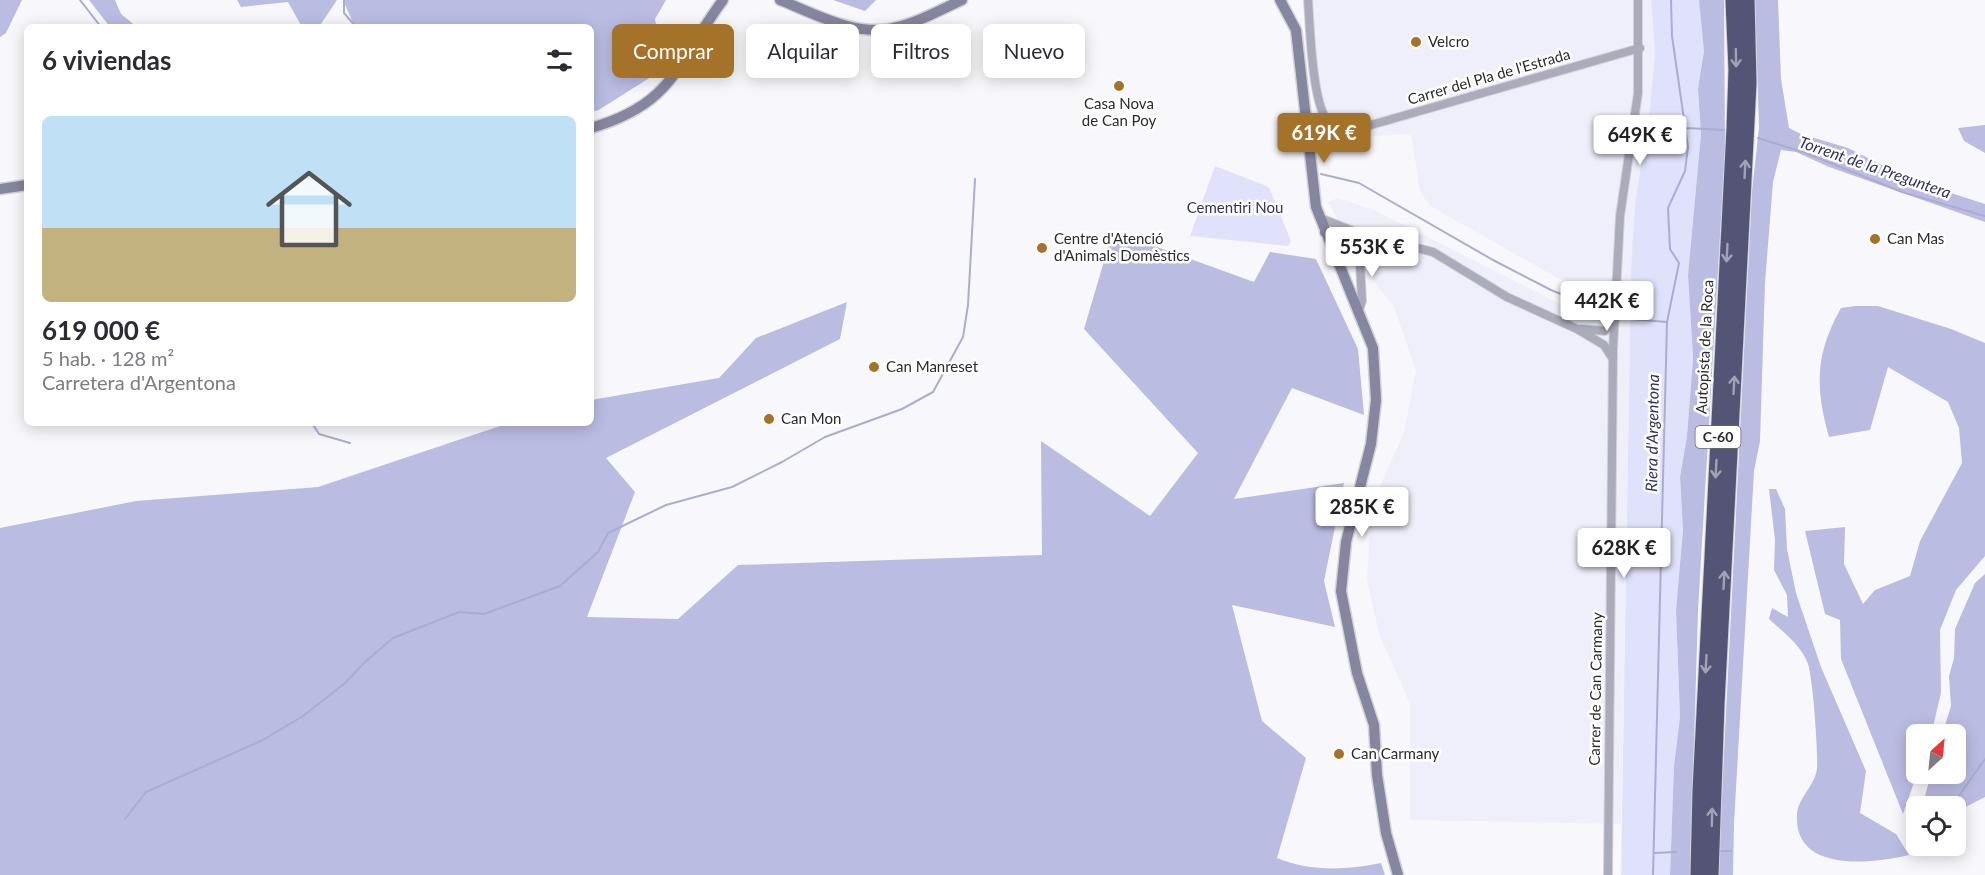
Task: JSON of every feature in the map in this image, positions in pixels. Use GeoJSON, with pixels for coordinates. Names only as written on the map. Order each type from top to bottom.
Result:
{"type":"FeatureCollection","features":[{"type":"Feature","properties":{"kind":"highway","name":"Autopista de la Roca"},"geometry":{"type":"LineString","coordinates":[[1698,875],[1700,791],[1734,129],[1736,70],[1733,0]]}},
{"type":"Feature","properties":{"kind":"highway","name":"Autopista de la Roca"},"geometry":{"type":"LineString","coordinates":[[1711,875],[1717,704],[1748,94],[1747,0]]}},
{"type":"Feature","properties":{"kind":"street"},"geometry":{"type":"LineString","coordinates":[[594,127],[633,112],[647,104],[668,84],[723,0]]}},
{"type":"Feature","properties":{"kind":"street"},"geometry":{"type":"LineString","coordinates":[[780,0],[852,27],[878,30],[906,24],[962,0]]}},
{"type":"Feature","properties":{"kind":"street"},"geometry":{"type":"LineString","coordinates":[[1280,0],[1296,30],[1311,184],[1319,218],[1359,310],[1372,348],[1376,400],[1371,444],[1346,542],[1341,591],[1357,673],[1374,725],[1377,775],[1386,833],[1398,875]]}},
{"type":"Feature","properties":{"kind":"street","name":"Carrer del Pla de l'Estrada"},"geometry":{"type":"LineString","coordinates":[[1308,0],[1319,100],[1327,120],[1343,129],[1357,129],[1640,48]]}},
{"type":"Feature","properties":{"kind":"street","name":"Carrer de Can Carmany"},"geometry":{"type":"LineString","coordinates":[[1608,875],[1614,361],[1620,216],[1638,93],[1640,48],[1638,0]]}},
{"type":"Feature","properties":{"kind":"street"},"geometry":{"type":"LineString","coordinates":[[0,189],[24,185]]}},
{"type":"Feature","properties":{"kind":"street"},"geometry":{"type":"LineString","coordinates":[[1319,218],[1358,233],[1433,252],[1507,297],[1577,329],[1604,345],[1614,361]]}},
{"type":"Feature","properties":{"kind":"street"},"geometry":{"type":"LineString","coordinates":[[1325,232],[1337,237],[1358,233]]}},
{"type":"Feature","properties":{"kind":"street"},"geometry":{"type":"LineString","coordinates":[[1359,310],[1362,301],[1360,263],[1383,240]]}},
{"type":"Feature","properties":{"kind":"street"},"geometry":{"type":"LineString","coordinates":[[1577,329],[1605,331],[1616,318]]}},
{"type":"Feature","properties":{"kind":"shaded area"},"geometry":{"type":"Polygon","coordinates":[[[0,0],[22,0],[6,33],[0,37],[0,0]]]}},
{"type":"Feature","properties":{"kind":"shaded area"},"geometry":{"type":"Polygon","coordinates":[[[89,0],[115,0],[121,14],[133,24],[108,24],[89,0]]]}},
{"type":"Feature","properties":{"kind":"shaded area"},"geometry":{"type":"Polygon","coordinates":[[[237,0],[337,0],[321,24],[300,24],[288,2],[241,7],[237,0]]]}},
{"type":"Feature","properties":{"kind":"shaded area"},"geometry":{"type":"Polygon","coordinates":[[[343,0],[666,0],[655,19],[656,24],[612,24],[612,78],[649,78],[597,111],[594,110],[594,24],[352,24],[343,0]]]}},
{"type":"Feature","properties":{"kind":"shaded area"},"geometry":{"type":"Polygon","coordinates":[[[833,0],[876,0],[865,11],[833,0]]]}},
{"type":"Feature","properties":{"kind":"shaded area"},"geometry":{"type":"Polygon","coordinates":[[[1311,0],[1651,0],[1655,53],[1650,107],[1635,204],[1631,270],[1621,824],[1410,820],[1410,704],[1379,634],[1367,579],[1372,504],[1404,432],[1416,371],[1394,307],[1373,280],[1328,202],[1338,198],[1374,210],[1572,310],[1593,314],[1599,309],[1600,302],[1430,206],[1420,192],[1411,134],[1354,137],[1342,135],[1317,122],[1311,0]]]}},
{"type":"Feature","properties":{"kind":"shaded area"},"geometry":{"type":"Polygon","coordinates":[[[1699,0],[1724,0],[1725,151],[1698,611],[1690,875],[1670,875],[1674,766],[1680,717],[1676,610],[1683,530],[1680,477],[1687,436],[1693,358],[1688,275],[1701,134],[1698,89],[1704,51],[1699,0]]]}},
{"type":"Feature","properties":{"kind":"shaded area"},"geometry":{"type":"Polygon","coordinates":[[[1755,0],[1778,0],[1781,79],[1789,128],[1801,134],[1848,148],[1914,181],[1985,204],[1985,222],[1829,167],[1796,152],[1781,150],[1773,182],[1765,283],[1760,441],[1754,471],[1733,875],[1718,875],[1752,191],[1759,128],[1755,0]]]}},
{"type":"Feature","properties":{"kind":"shaded area"},"geometry":{"type":"Polygon","coordinates":[[[1985,125],[1985,153],[1964,141],[1958,128],[1985,125]]]}},
{"type":"Feature","properties":{"kind":"shaded area"},"geometry":{"type":"Polygon","coordinates":[[[1113,231],[1254,282],[1270,252],[1316,259],[1358,349],[1364,415],[1292,388],[1234,499],[1344,483],[1324,581],[1335,627],[1232,605],[1262,721],[1306,758],[1277,858],[1315,868],[1355,867],[1381,863],[1385,875],[0,875],[0,528],[136,501],[318,487],[500,426],[594,426],[594,399],[719,378],[756,338],[847,302],[840,339],[606,458],[635,492],[587,617],[678,619],[738,565],[1042,555],[1041,441],[1150,516],[1198,453],[1084,329],[1113,231]]]}},
{"type":"Feature","properties":{"kind":"shaded area"},"geometry":{"type":"Polygon","coordinates":[[[1878,306],[1951,329],[1985,343],[1985,556],[1956,590],[1940,630],[1941,693],[1934,724],[1906,724],[1906,784],[1914,784],[1909,796],[1906,796],[1903,814],[1841,659],[1840,620],[1825,614],[1805,531],[1845,527],[1844,564],[1863,604],[1875,590],[1910,576],[1920,541],[1962,463],[1959,428],[1948,402],[1888,367],[1870,430],[1829,437],[1821,402],[1820,371],[1826,341],[1841,308],[1878,306]]]}},
{"type":"Feature","properties":{"kind":"shaded area"},"geometry":{"type":"Polygon","coordinates":[[[1769,489],[1776,489],[1785,509],[1787,549],[1796,593],[1821,667],[1866,771],[1860,813],[1896,834],[1906,850],[1906,856],[1875,861],[1837,860],[1807,847],[1799,833],[1798,808],[1814,780],[1817,768],[1815,715],[1810,672],[1805,657],[1791,639],[1769,619],[1772,608],[1788,617],[1787,595],[1774,570],[1775,540],[1769,489]]]}},
{"type":"Feature","properties":{"kind":"shaded area"},"geometry":{"type":"Polygon","coordinates":[[[1985,574],[1985,797],[1966,807],[1966,796],[1925,796],[1928,784],[1966,784],[1966,724],[1945,724],[1951,706],[1949,676],[1954,658],[1955,629],[1975,583],[1985,574]]]}},
{"type":"Feature","properties":{"kind":"green space"},"geometry":{"type":"Polygon","coordinates":[[[1651,0],[1699,0],[1704,51],[1698,89],[1701,134],[1688,275],[1693,358],[1687,436],[1680,477],[1683,530],[1676,610],[1680,717],[1674,766],[1670,875],[1621,875],[1631,270],[1635,204],[1650,107],[1655,53],[1651,0]]]}},
{"type":"Feature","properties":{"kind":"green space","name":"Cementiri Nou"},"geometry":{"type":"Polygon","coordinates":[[[1215,166],[1269,187],[1291,241],[1288,246],[1190,236],[1215,166]]]}},
{"type":"Feature","properties":{"kind":"waterway"},"geometry":{"type":"LineString","coordinates":[[80,0],[99,24]]}},
{"type":"Feature","properties":{"kind":"waterway"},"geometry":{"type":"LineString","coordinates":[[344,0],[344,13],[353,24]]}},
{"type":"Feature","properties":{"kind":"waterway","name":"Riera d'Argentona"},"geometry":{"type":"LineString","coordinates":[[1653,875],[1667,322],[1679,263],[1670,249],[1668,208],[1685,171],[1688,147],[1672,36],[1671,0]]}},
{"type":"Feature","properties":{"kind":"waterway"},"geometry":{"type":"LineString","coordinates":[[1686,128],[1724,130]]}},
{"type":"Feature","properties":{"kind":"waterway","name":"Torrent de la Preguntera"},"geometry":{"type":"LineString","coordinates":[[1758,138],[1806,153],[1902,192],[1985,216]]}},
{"type":"Feature","properties":{"kind":"waterway"},"geometry":{"type":"LineString","coordinates":[[1321,174],[1359,183],[1493,260],[1551,290],[1596,308]]}},
{"type":"Feature","properties":{"kind":"waterway"},"geometry":{"type":"LineString","coordinates":[[125,819],[146,792],[261,741],[303,716],[344,684],[393,638],[459,612],[484,614],[560,586],[598,552],[608,533],[666,505],[732,487],[825,437],[902,409],[933,392],[963,337],[968,305],[975,179]]}},
{"type":"Feature","properties":{"kind":"waterway"},"geometry":{"type":"LineString","coordinates":[[1631,319],[1667,322]]}},
{"type":"Feature","properties":{"kind":"waterway"},"geometry":{"type":"LineString","coordinates":[[314,426],[319,434],[350,443]]}},
{"type":"Feature","properties":{"kind":"waterway"},"geometry":{"type":"LineString","coordinates":[[1959,796],[1985,759]]}},
{"type":"Feature","properties":{"kind":"waterway"},"geometry":{"type":"LineString","coordinates":[[1718,851],[1731,851]]}},
{"type":"Feature","properties":{"kind":"waterway"},"geometry":{"type":"LineString","coordinates":[[1654,853],[1676,852]]}},
{"type":"Feature","properties":{"kind":"place","name":"Velcro"},"geometry":{"type":"Point","coordinates":[1416,42]}},
{"type":"Feature","properties":{"kind":"place","name":"Casa Nova de Can Poy"},"geometry":{"type":"Point","coordinates":[1119,86]}},
{"type":"Feature","properties":{"kind":"place","name":"Can Mas"},"geometry":{"type":"Point","coordinates":[1875,239]}},
{"type":"Feature","properties":{"kind":"place","name":"Centre d'Atenció d'Animals Domèstics"},"geometry":{"type":"Point","coordinates":[1042,248]}},
{"type":"Feature","properties":{"kind":"place","name":"Can Manreset"},"geometry":{"type":"Point","coordinates":[874,367]}},
{"type":"Feature","properties":{"kind":"place","name":"Can Mon"},"geometry":{"type":"Point","coordinates":[769,419]}},
{"type":"Feature","properties":{"kind":"place","name":"Can Carmany"},"geometry":{"type":"Point","coordinates":[1339,754]}}]}
